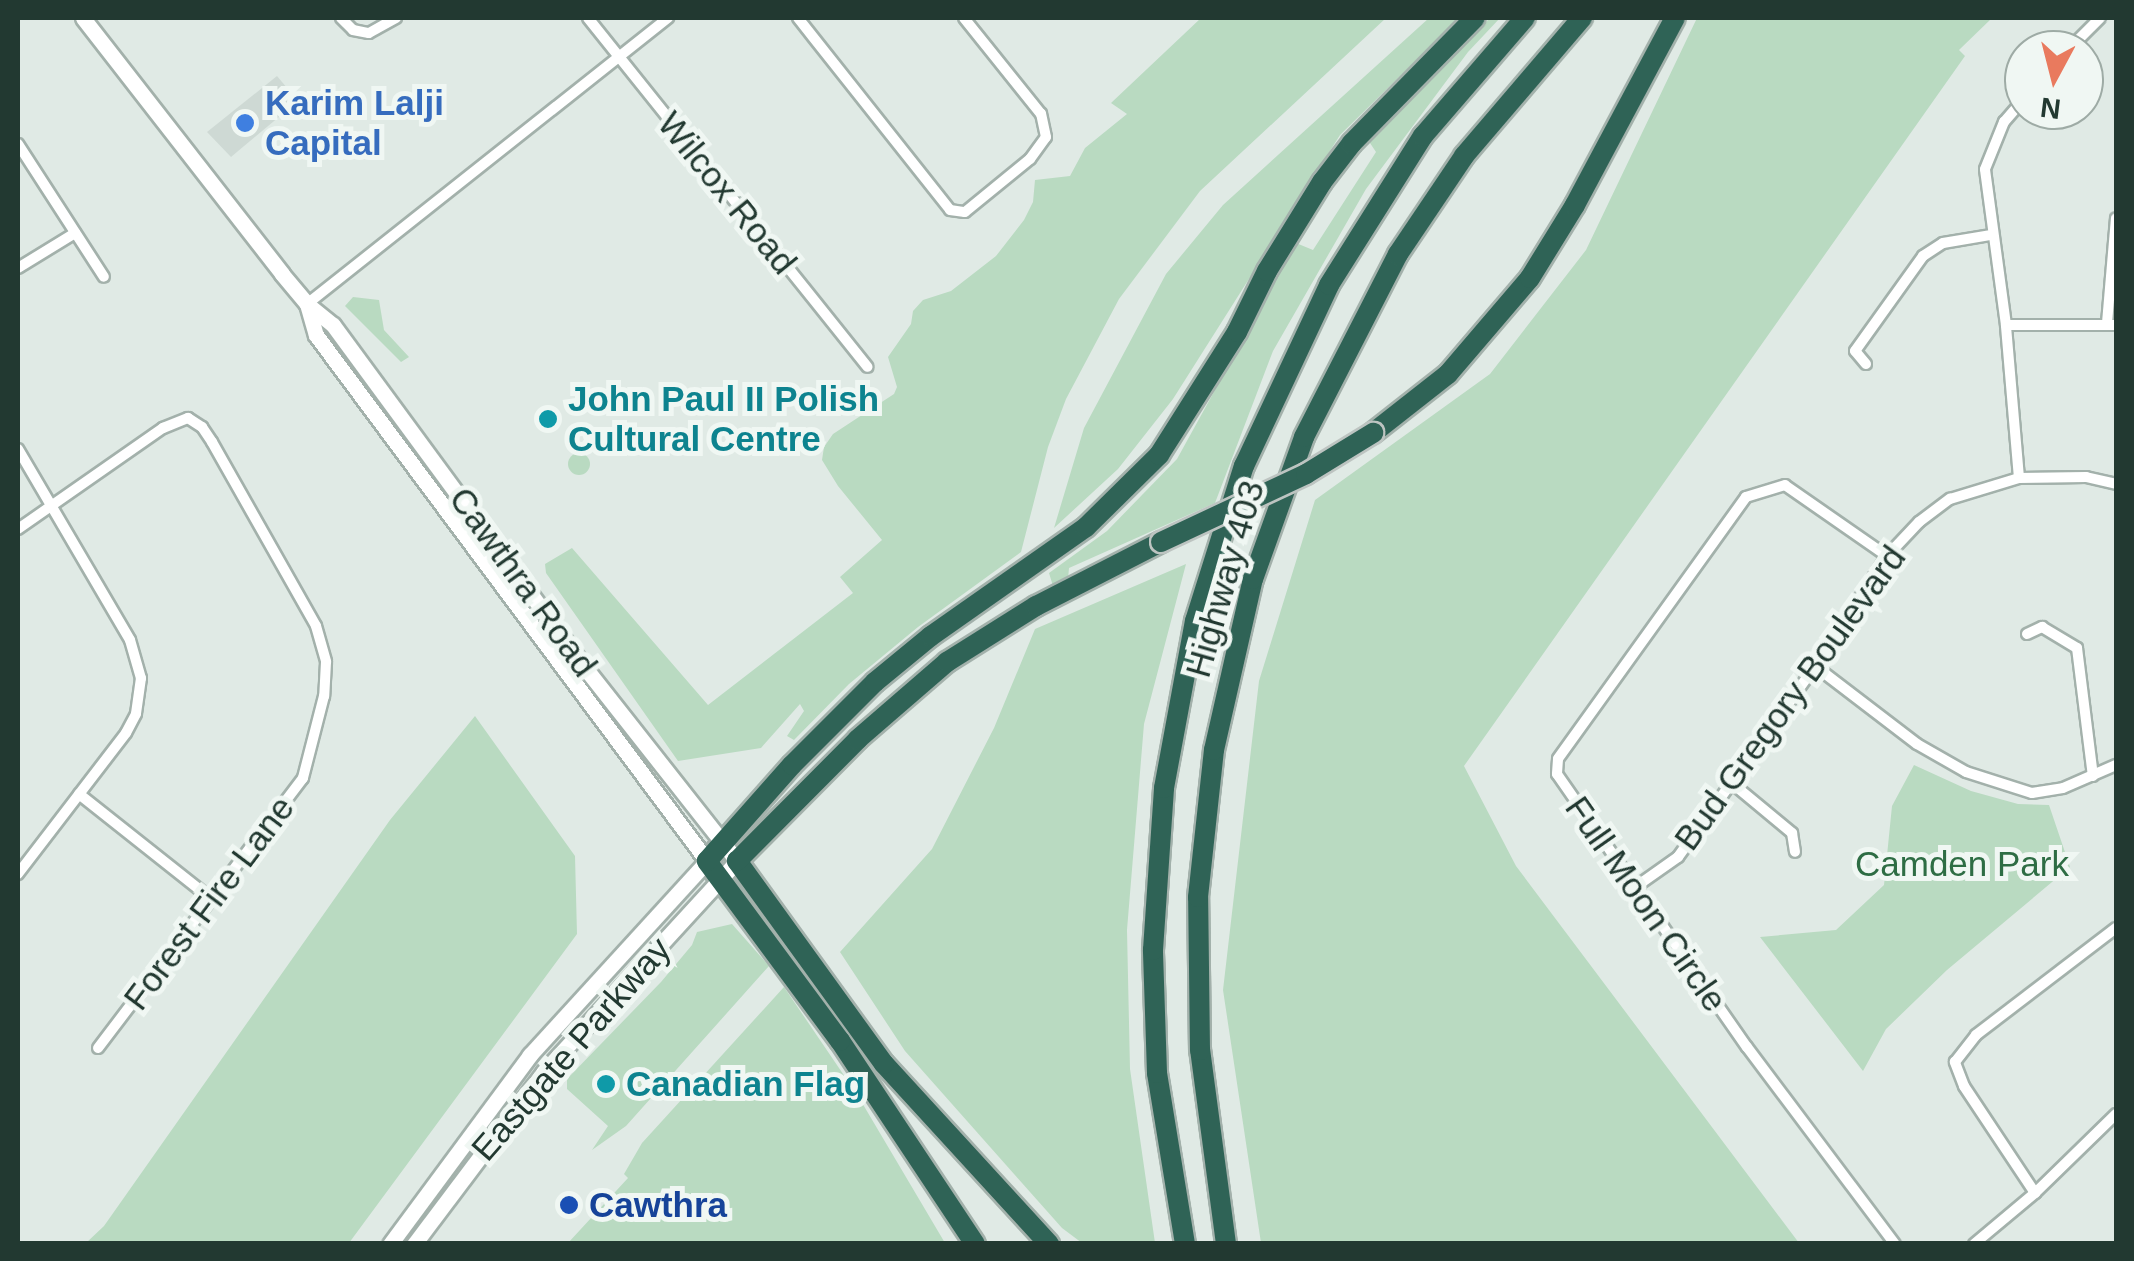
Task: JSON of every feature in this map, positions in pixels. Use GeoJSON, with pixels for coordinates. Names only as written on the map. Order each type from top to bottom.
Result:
{"type":"FeatureCollection","features":[{"type":"Feature","properties":{"kind":"highway"},"geometry":{"type":"LineString","coordinates":[[975,1244],[936,1179],[707,862],[876,682],[931,636],[1086,526],[1159,456],[1322,182],[1352,144],[1475,18]]}},
{"type":"Feature","properties":{"kind":"highway","name":"Highway 403"},"geometry":{"type":"LineString","coordinates":[[1185,1244],[1157,1074],[1154,897],[1172,734],[1205,586],[1244,466],[1329,286],[1423,136],[1525,18]]}},
{"type":"Feature","properties":{"kind":"highway","name":"Highway 403"},"geometry":{"type":"LineString","coordinates":[[1226,1244],[1200,1050],[1198,897],[1214,750],[1254,579],[1304,437],[1398,254],[1475,142],[1582,18]]}},
{"type":"Feature","properties":{"kind":"highway"},"geometry":{"type":"LineString","coordinates":[[1049,1244],[884,1064],[737,861],[858,739],[947,662],[1036,606],[1306,474],[1373,433],[1457,366],[1530,278],[1576,205],[1675,18]]}},
{"type":"Feature","properties":{"kind":"main road","name":"Cawthra Road"},"geometry":{"type":"LineString","coordinates":[[82,18],[307,304],[333,325],[586,669],[737,861]]}},
{"type":"Feature","properties":{"kind":"main road","name":"Cawthra Road"},"geometry":{"type":"LineString","coordinates":[[307,304],[316,335],[707,862]]}},
{"type":"Feature","properties":{"kind":"main road","name":"Eastgate Parkway"},"geometry":{"type":"LineString","coordinates":[[414,1244],[543,1073],[737,861]]}},
{"type":"Feature","properties":{"kind":"main road","name":"Eastgate Parkway"},"geometry":{"type":"LineString","coordinates":[[390,1244],[530,1055],[707,862]]}},
{"type":"Feature","properties":{"kind":"street"},"geometry":{"type":"LineString","coordinates":[[340,18],[353,30],[369,33],[396,18]]}},
{"type":"Feature","properties":{"kind":"street","name":"Wilcox Road"},"geometry":{"type":"LineString","coordinates":[[588,18],[868,368]]}},
{"type":"Feature","properties":{"kind":"street"},"geometry":{"type":"LineString","coordinates":[[307,304],[668,18]]}},
{"type":"Feature","properties":{"kind":"street"},"geometry":{"type":"LineString","coordinates":[[798,18],[950,210],[965,212],[1042,147],[1046,130],[1041,114],[964,18]]}},
{"type":"Feature","properties":{"kind":"street"},"geometry":{"type":"LineString","coordinates":[[2004,122],[1984,169],[2006,325],[2019,478]]}},
{"type":"Feature","properties":{"kind":"street"},"geometry":{"type":"LineString","coordinates":[[18,144],[104,277]]}},
{"type":"Feature","properties":{"kind":"street"},"geometry":{"type":"LineString","coordinates":[[2006,325],[2112,324],[2116,218]]}},
{"type":"Feature","properties":{"kind":"street"},"geometry":{"type":"LineString","coordinates":[[18,268],[74,233]]}},
{"type":"Feature","properties":{"kind":"street"},"geometry":{"type":"LineString","coordinates":[[1866,364],[1855,351],[1922,256],[1943,244],[1991,234]]}},
{"type":"Feature","properties":{"kind":"street","name":"Forest Fire Lane"},"geometry":{"type":"LineString","coordinates":[[52,505],[163,428],[188,418],[202,427],[212,442],[316,626],[326,680],[315,744],[303,778],[285,808],[210,898],[98,1048]]}},
{"type":"Feature","properties":{"kind":"street"},"geometry":{"type":"LineString","coordinates":[[18,448],[130,640],[142,678],[136,714],[126,733],[18,874]]}},
{"type":"Feature","properties":{"kind":"street","name":"Bud Gregory Boulevard"},"geometry":{"type":"LineString","coordinates":[[1634,888],[1678,857],[1815,666],[1887,556],[1919,522],[1950,499],[2019,478],[2086,477],[2116,484]]}},
{"type":"Feature","properties":{"kind":"street","name":"Full Moon Circle"},"geometry":{"type":"LineString","coordinates":[[1887,556],[1785,486],[1746,497],[1558,759],[1557,774],[1746,1048],[1895,1244]]}},
{"type":"Feature","properties":{"kind":"street"},"geometry":{"type":"LineString","coordinates":[[18,529],[52,505]]}},
{"type":"Feature","properties":{"kind":"street"},"geometry":{"type":"LineString","coordinates":[[2026,634],[2042,627],[2077,648],[2092,776]]}},
{"type":"Feature","properties":{"kind":"street"},"geometry":{"type":"LineString","coordinates":[[1815,666],[1916,744],[1966,772],[2032,792],[2064,788],[2116,764]]}},
{"type":"Feature","properties":{"kind":"street"},"geometry":{"type":"LineString","coordinates":[[1733,784],[1792,833],[1796,852]]}},
{"type":"Feature","properties":{"kind":"street"},"geometry":{"type":"LineString","coordinates":[[80,794],[210,898]]}},
{"type":"Feature","properties":{"kind":"street"},"geometry":{"type":"LineString","coordinates":[[2036,1193],[1964,1086],[1956,1062],[1976,1035],[2116,928]]}},
{"type":"Feature","properties":{"kind":"street"},"geometry":{"type":"LineString","coordinates":[[1974,1244],[2036,1193],[2116,1114]]}},
{"type":"Feature","properties":{"kind":"shaded area","name":"Karim Lalji Capital"},"geometry":{"type":"Polygon","coordinates":[[[277,76],[298,101],[231,157],[207,132],[277,76]]]}},
{"type":"Feature","properties":{"kind":"green space"},"geometry":{"type":"Polygon","coordinates":[[[1201,18],[1386,18],[1200,191],[1119,299],[1066,399],[1048,447],[1021,552],[918,627],[849,684],[794,740],[787,736],[804,711],[800,704],[761,748],[678,761],[546,573],[545,564],[572,548],[708,705],[853,593],[840,577],[882,540],[838,486],[822,460],[824,447],[833,434],[894,394],[897,387],[888,357],[911,324],[913,311],[923,300],[951,291],[996,256],[1024,220],[1033,202],[1035,180],[1070,176],[1085,148],[1127,114],[1111,103],[1201,18]]]}},
{"type":"Feature","properties":{"kind":"green space"},"geometry":{"type":"Polygon","coordinates":[[[1429,18],[1459,18],[1340,135],[1173,399],[1118,469],[1054,528],[1084,428],[1166,274],[1223,205],[1429,18]]]}},
{"type":"Feature","properties":{"kind":"green space"},"geometry":{"type":"Polygon","coordinates":[[[1490,18],[1500,18],[1468,52],[1366,189],[1273,351],[1215,503],[1069,568],[1068,579],[1053,586],[1049,573],[1107,531],[1177,459],[1296,243],[1313,250],[1376,152],[1368,140],[1490,18]]]}},
{"type":"Feature","properties":{"kind":"green space"},"geometry":{"type":"Polygon","coordinates":[[[1697,18],[1992,18],[1959,50],[1965,56],[1464,766],[1516,866],[1799,1243],[1261,1243],[1223,990],[1259,681],[1315,500],[1490,374],[1586,250],[1697,18]]]}},
{"type":"Feature","properties":{"kind":"green space"},"geometry":{"type":"Polygon","coordinates":[[[353,297],[379,300],[384,330],[409,357],[401,362],[345,306],[353,297]]]}},
{"type":"Feature","properties":{"kind":"green space"},"geometry":{"type":"Polygon","coordinates":[[[579,453],[587,456],[587,472],[579,475],[571,472],[568,464],[571,456],[579,453]]]}},
{"type":"Feature","properties":{"kind":"green space"},"geometry":{"type":"Polygon","coordinates":[[[1186,564],[1144,724],[1127,930],[1130,1069],[1155,1243],[1082,1243],[1062,1228],[905,1051],[840,952],[932,849],[994,728],[1035,629],[1186,564]]]}},
{"type":"Feature","properties":{"kind":"green space"},"geometry":{"type":"Polygon","coordinates":[[[475,716],[575,856],[577,934],[349,1243],[86,1243],[104,1226],[390,820],[475,716]]]}},
{"type":"Feature","properties":{"kind":"green space","name":"Camden Park"},"geometry":{"type":"Polygon","coordinates":[[[1914,765],[1971,791],[2018,804],[2049,805],[2070,867],[1947,970],[1886,1029],[1863,1071],[1760,937],[1836,930],[1884,885],[1892,806],[1914,765]]]}},
{"type":"Feature","properties":{"kind":"green space"},"geometry":{"type":"Polygon","coordinates":[[[732,924],[769,966],[626,1126],[592,1150],[608,1126],[567,1089],[567,1079],[661,982],[692,945],[697,932],[732,924]]]}},
{"type":"Feature","properties":{"kind":"green space"},"geometry":{"type":"Polygon","coordinates":[[[784,987],[858,1096],[945,1243],[568,1243],[628,1178],[624,1174],[642,1143],[784,987]]]}},
{"type":"Feature","properties":{"kind":"place","name":"Karim Lalji Capital"},"geometry":{"type":"Point","coordinates":[245,123]}},
{"type":"Feature","properties":{"kind":"place","name":"John Paul II Polish Cultural Centre"},"geometry":{"type":"Point","coordinates":[548,419]}},
{"type":"Feature","properties":{"kind":"place","name":"Canadian Flag"},"geometry":{"type":"Point","coordinates":[606,1084]}},
{"type":"Feature","properties":{"kind":"place","name":"Cawthra"},"geometry":{"type":"Point","coordinates":[569,1205]}}]}
